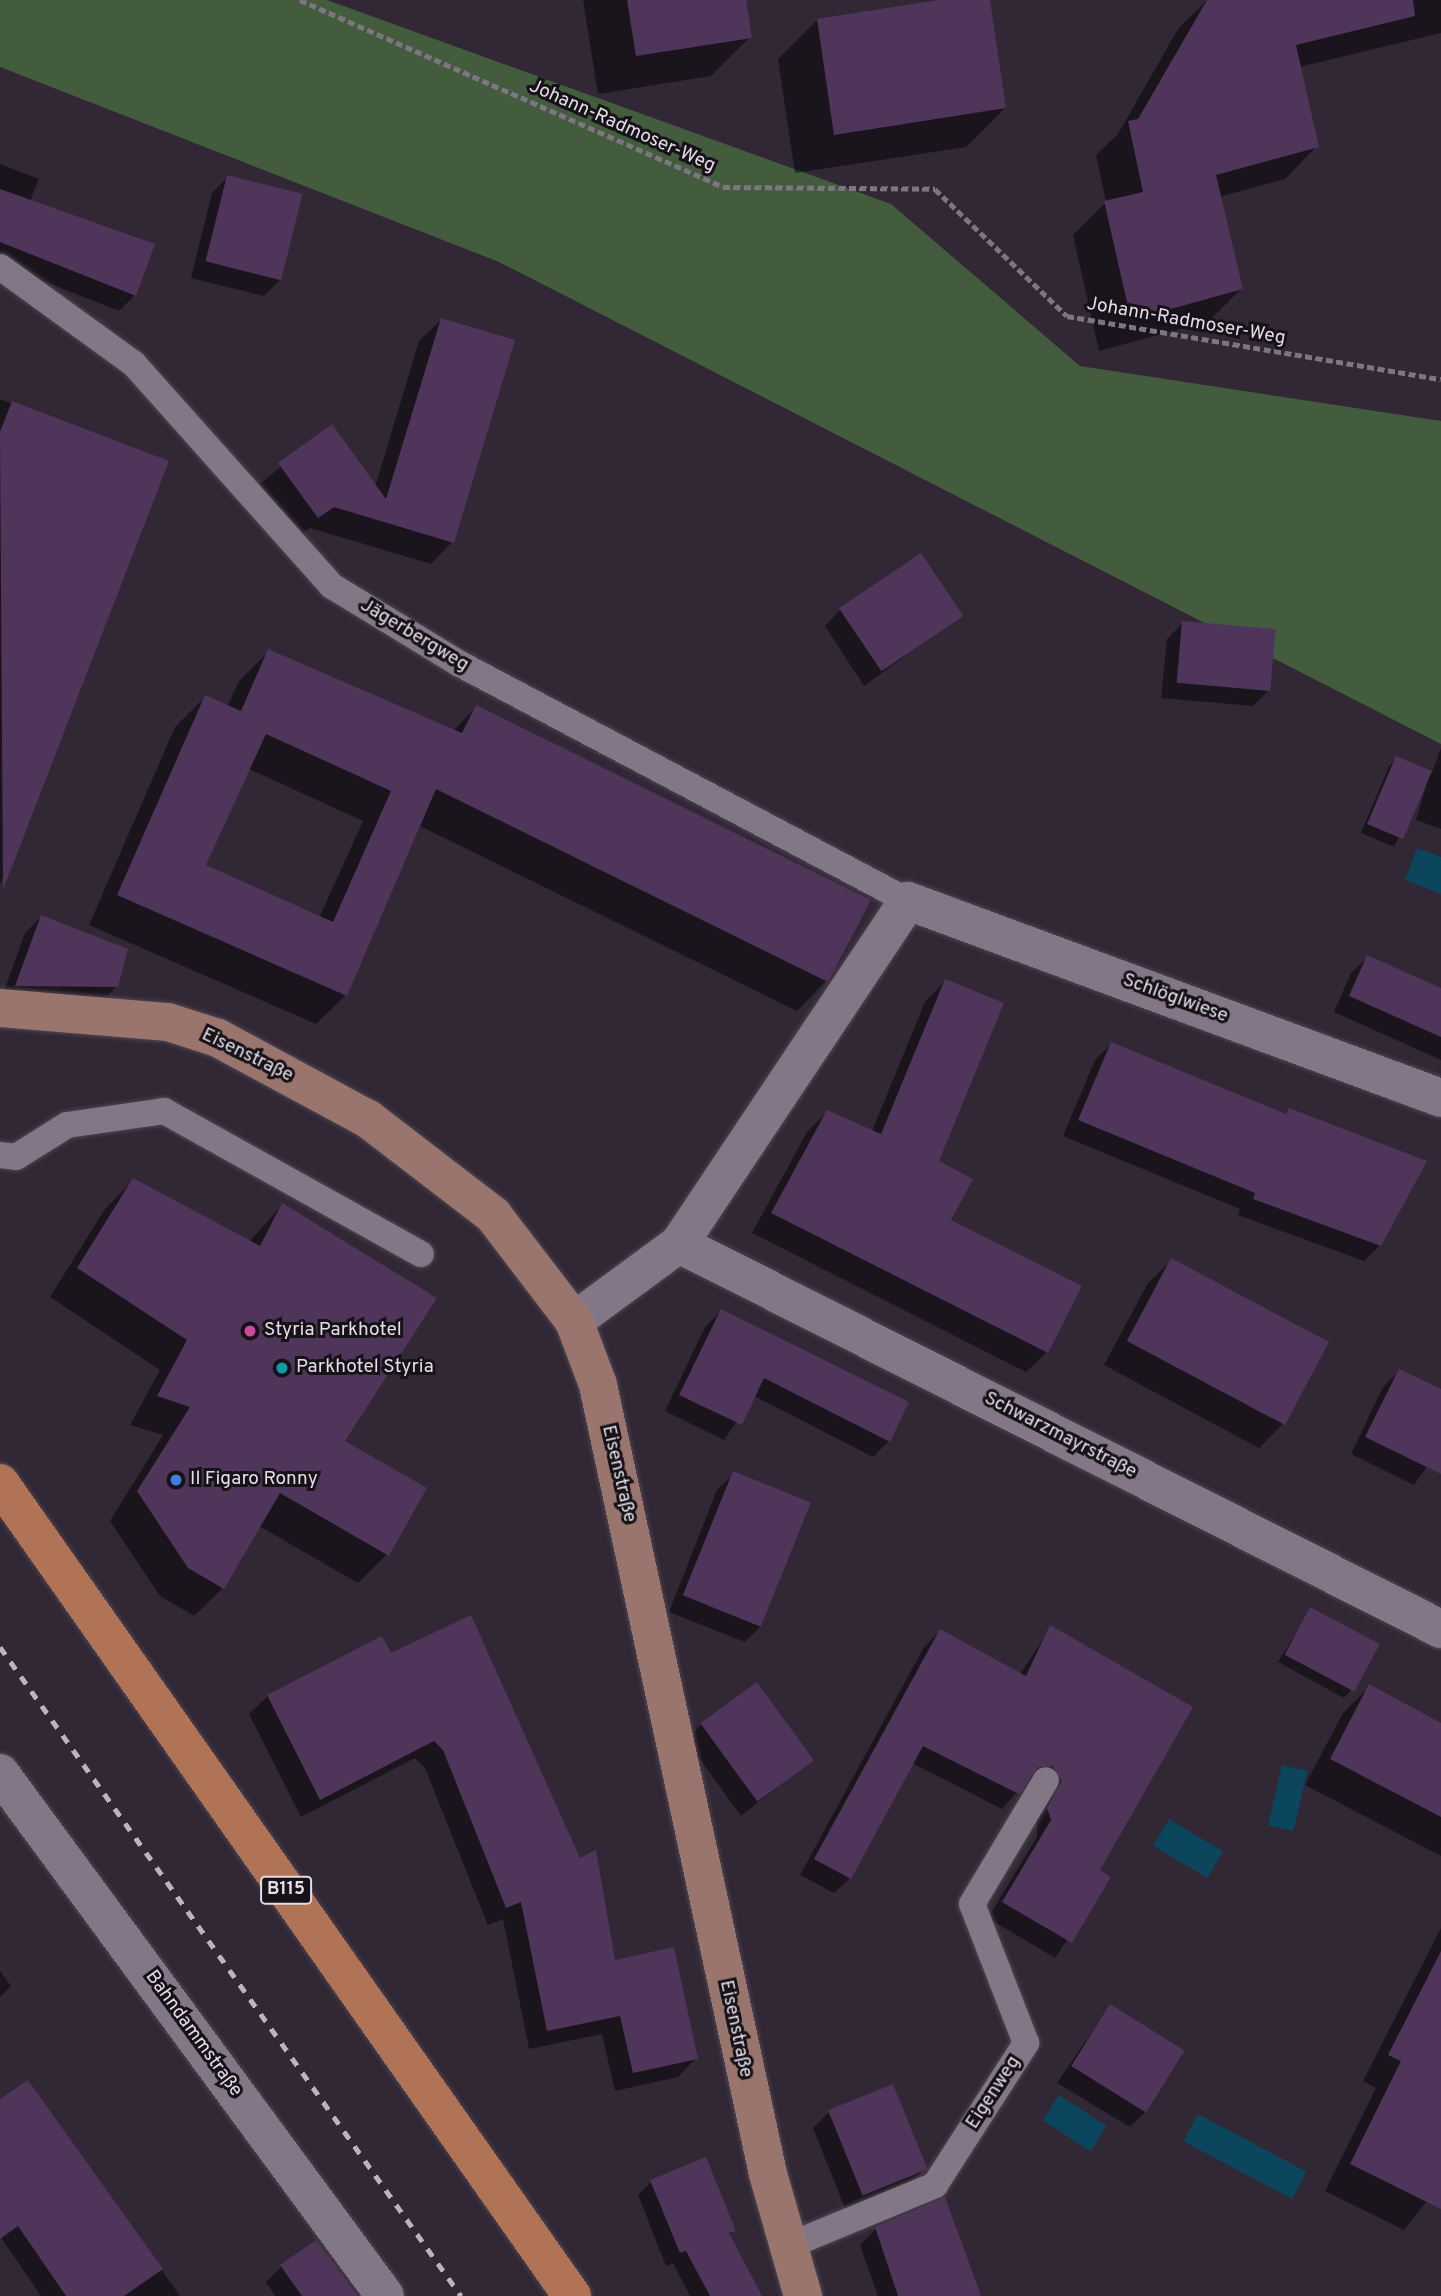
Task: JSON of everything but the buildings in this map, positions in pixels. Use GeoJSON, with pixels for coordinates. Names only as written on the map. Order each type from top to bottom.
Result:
{"type":"FeatureCollection","features":[{"type":"Feature","properties":{"kind":"main road","name":"B115"},"geometry":{"type":"LineString","coordinates":[[0,1483],[572,2296]]}},
{"type":"Feature","properties":{"kind":"street","name":"Schlöglwiese"},"geometry":{"type":"LineString","coordinates":[[908,901],[1441,1098]]}},
{"type":"Feature","properties":{"kind":"street"},"geometry":{"type":"LineString","coordinates":[[574,1321],[679,1244],[908,901]]}},
{"type":"Feature","properties":{"kind":"street","name":"Eisenstraße"},"geometry":{"type":"LineString","coordinates":[[0,1008],[168,1022],[218,1038],[302,1083],[368,1119],[493,1215],[574,1321],[598,1385],[788,2246],[803,2296]]}},
{"type":"Feature","properties":{"kind":"street","name":"Schwarzmayrstraße"},"geometry":{"type":"LineString","coordinates":[[679,1244],[1441,1629]]}},
{"type":"Feature","properties":{"kind":"street","name":"Bahndammstraße"},"geometry":{"type":"LineString","coordinates":[[0,1773],[385,2296]]}},
{"type":"Feature","properties":{"kind":"lane","name":"Jägerbergweg"},"geometry":{"type":"LineString","coordinates":[[0,267],[134,364],[332,586],[460,664],[908,901]]}},
{"type":"Feature","properties":{"kind":"lane"},"geometry":{"type":"LineString","coordinates":[[0,1155],[16,1157],[67,1125],[164,1111],[421,1254]]}},
{"type":"Feature","properties":{"kind":"lane","name":"Eigenweg"},"geometry":{"type":"LineString","coordinates":[[788,2246],[934,2185],[1026,2043],[972,1904],[1046,1780]]}},
{"type":"Feature","properties":{"kind":"path","name":"Johann-Radmoser-Weg"},"geometry":{"type":"LineString","coordinates":[[300,0],[723,187],[935,189],[1067,316],[1441,379]]}},
{"type":"Feature","properties":{"kind":"green space"},"geometry":{"type":"Polygon","coordinates":[[[0,0],[327,0],[891,204],[1080,366],[1441,421],[1441,744],[499,262],[0,67],[0,0]]]}},
{"type":"Feature","properties":{"kind":"water"},"geometry":{"type":"Polygon","coordinates":[[[1417,848],[1441,857],[1441,894],[1405,880],[1417,848]]]}},
{"type":"Feature","properties":{"kind":"water"},"geometry":{"type":"Polygon","coordinates":[[[1282,1765],[1307,1771],[1293,1831],[1268,1825],[1282,1765]]]}},
{"type":"Feature","properties":{"kind":"water"},"geometry":{"type":"Polygon","coordinates":[[[1169,1819],[1223,1851],[1207,1878],[1153,1846],[1169,1819]]]}},
{"type":"Feature","properties":{"kind":"water"},"geometry":{"type":"Polygon","coordinates":[[[1059,2095],[1107,2126],[1090,2151],[1043,2120],[1059,2095]]]}},
{"type":"Feature","properties":{"kind":"water"},"geometry":{"type":"Polygon","coordinates":[[[1198,2114],[1307,2172],[1292,2199],[1183,2141],[1198,2114]]]}},
{"type":"Feature","properties":{"kind":"railway"},"geometry":{"type":"LineString","coordinates":[[0,1647],[461,2296]]}},
{"type":"Feature","properties":{"kind":"place","name":"Styria Parkhotel"},"geometry":{"type":"Point","coordinates":[250,1331]}},
{"type":"Feature","properties":{"kind":"place","name":"Parkhotel Styria"},"geometry":{"type":"Point","coordinates":[282,1368]}},
{"type":"Feature","properties":{"kind":"place","name":"Il Figaro Ronny"},"geometry":{"type":"Point","coordinates":[176,1480]}}]}
